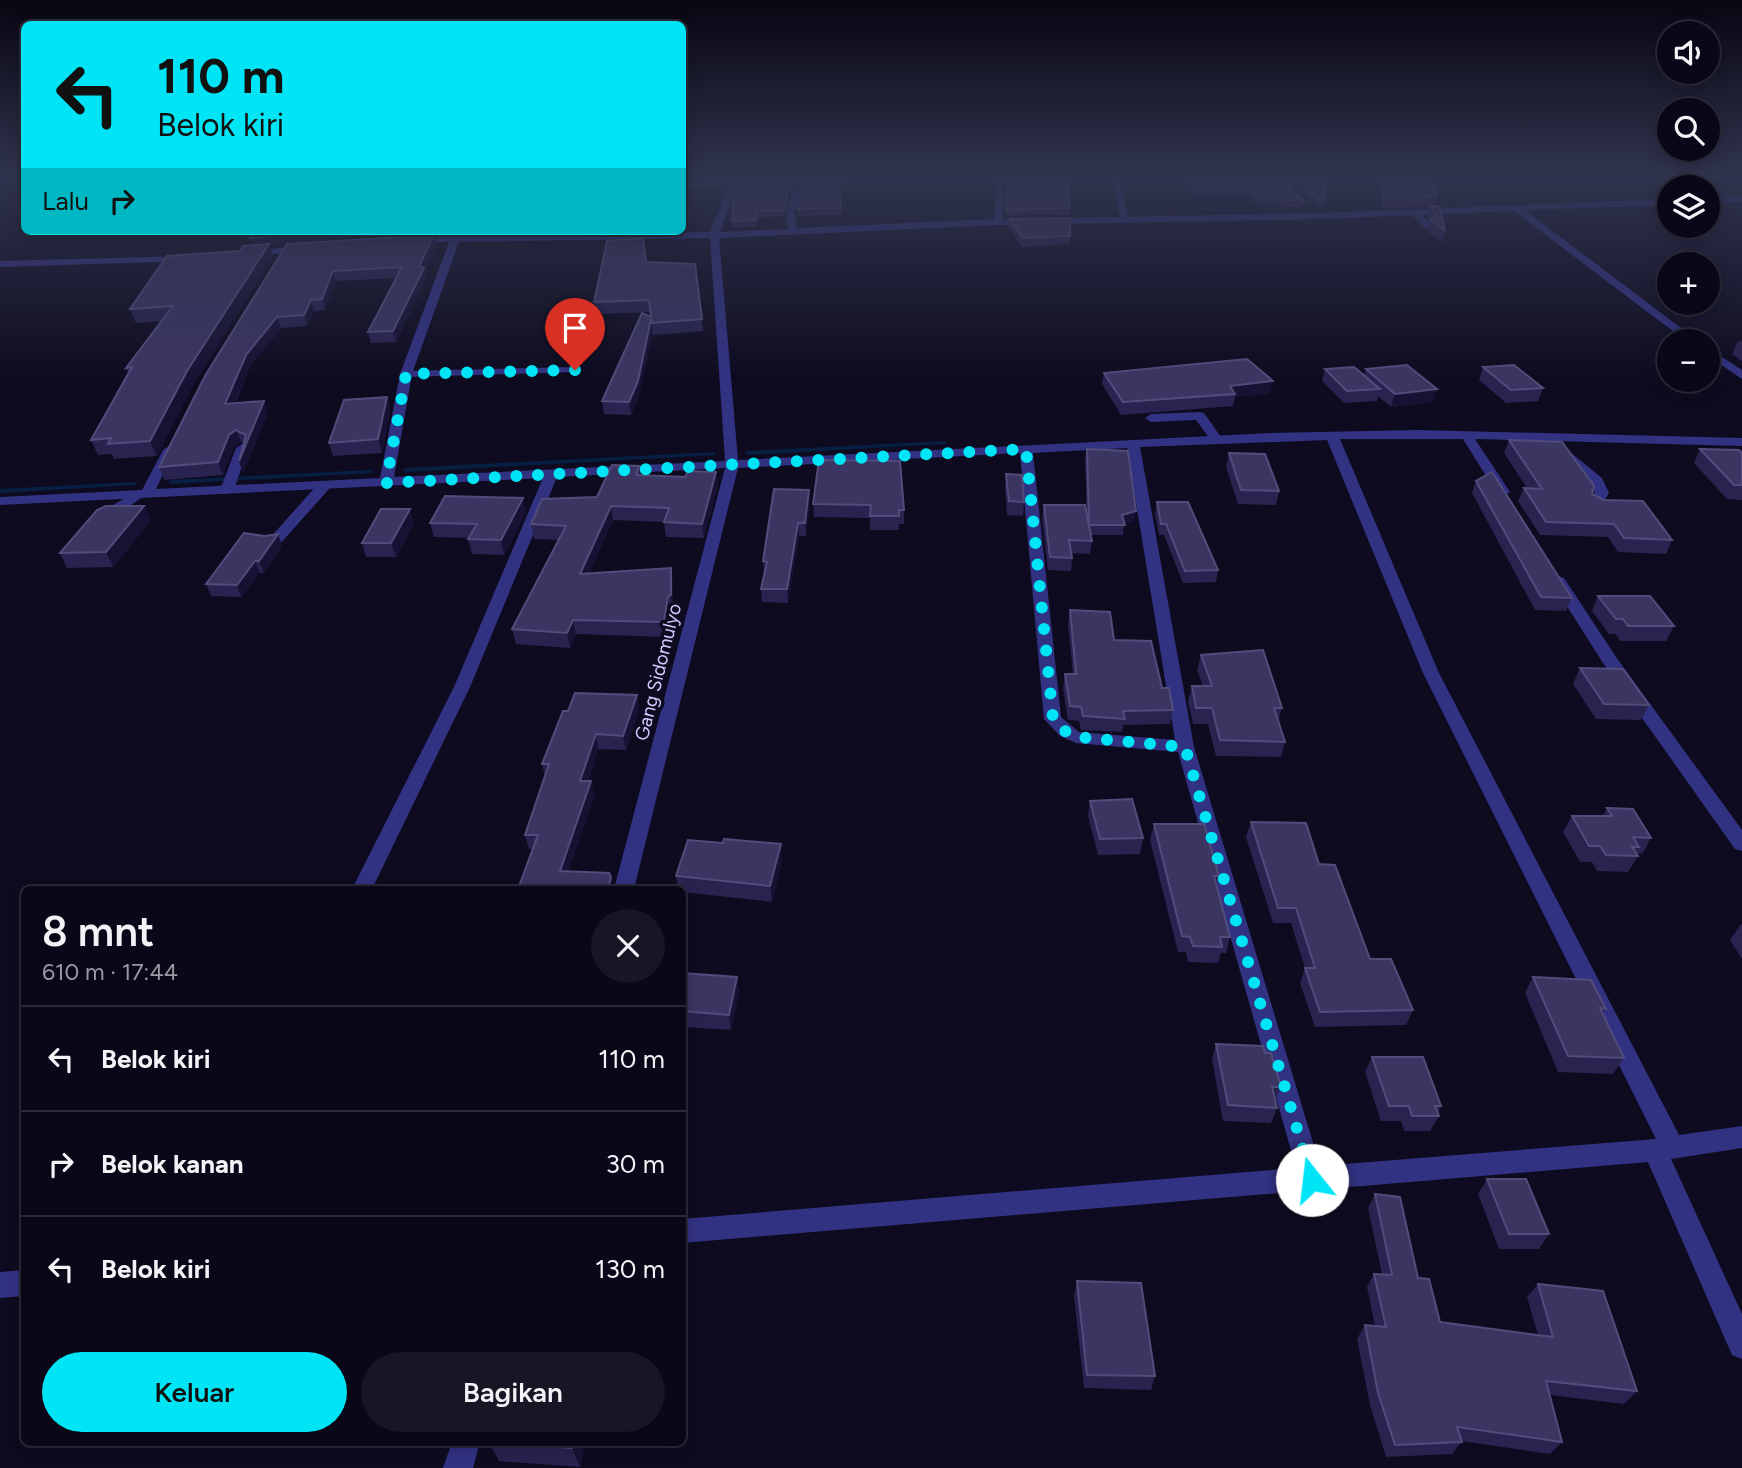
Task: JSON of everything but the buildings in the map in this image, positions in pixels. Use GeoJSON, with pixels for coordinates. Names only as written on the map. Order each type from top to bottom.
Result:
{"type":"FeatureCollection","features":[{"type":"Feature","properties":{"kind":"street"},"geometry":{"type":"LineString","coordinates":[[232,254],[285,250],[300,244],[312,247]]}},
{"type":"Feature","properties":{"kind":"street"},"geometry":{"type":"LineString","coordinates":[[386,483],[406,374],[455,244]]}},
{"type":"Feature","properties":{"kind":"street","name":"Gang Sidomulyo"},"geometry":{"type":"LineString","coordinates":[[625,886],[732,465],[715,244]]}},
{"type":"Feature","properties":{"kind":"street"},"geometry":{"type":"LineString","coordinates":[[1563,244],[1677,329]]}},
{"type":"Feature","properties":{"kind":"street"},"geometry":{"type":"LineString","coordinates":[[278,261],[285,250]]}},
{"type":"Feature","properties":{"kind":"street"},"geometry":{"type":"LineString","coordinates":[[0,264],[193,258]]}},
{"type":"Feature","properties":{"kind":"street"},"geometry":{"type":"LineString","coordinates":[[1720,360],[1742,375]]}},
{"type":"Feature","properties":{"kind":"street"},"geometry":{"type":"LineString","coordinates":[[406,374],[575,370]]}},
{"type":"Feature","properties":{"kind":"street"},"geometry":{"type":"LineString","coordinates":[[1151,418],[1200,416],[1217,440]]}},
{"type":"Feature","properties":{"kind":"street"},"geometry":{"type":"LineString","coordinates":[[100,519],[143,494],[177,433]]}},
{"type":"Feature","properties":{"kind":"street"},"geometry":{"type":"LineString","coordinates":[[1332,436],[1431,673],[1664,1149],[1742,1345]]}},
{"type":"Feature","properties":{"kind":"street"},"geometry":{"type":"LineString","coordinates":[[0,501],[143,494],[230,481],[324,486],[1026,449],[1332,436],[1742,442]]}},
{"type":"Feature","properties":{"kind":"street"},"geometry":{"type":"LineString","coordinates":[[1467,436],[1512,507]]}},
{"type":"Feature","properties":{"kind":"street"},"geometry":{"type":"LineString","coordinates":[[1549,438],[1597,481],[1602,493],[1595,505]]}},
{"type":"Feature","properties":{"kind":"street"},"geometry":{"type":"LineString","coordinates":[[1133,444],[1185,747],[1312,1180]]}},
{"type":"Feature","properties":{"kind":"street"},"geometry":{"type":"LineString","coordinates":[[230,481],[242,448]]}},
{"type":"Feature","properties":{"kind":"street"},"geometry":{"type":"LineString","coordinates":[[1026,449],[1053,719],[1066,732],[1076,737],[1185,747]]}},
{"type":"Feature","properties":{"kind":"street"},"geometry":{"type":"LineString","coordinates":[[363,886],[462,687],[551,475]]}},
{"type":"Feature","properties":{"kind":"street"},"geometry":{"type":"LineString","coordinates":[[274,542],[324,486]]}},
{"type":"Feature","properties":{"kind":"street"},"geometry":{"type":"LineString","coordinates":[[1549,565],[1609,659],[1742,844]]}},
{"type":"Feature","properties":{"kind":"street"},"geometry":{"type":"LineString","coordinates":[[686,1231],[1664,1149],[1742,1137]]}},
{"type":"Feature","properties":{"kind":"street"},"geometry":{"type":"LineString","coordinates":[[0,1285],[21,1283]]}},
{"type":"Feature","properties":{"kind":"street"},"geometry":{"type":"LineString","coordinates":[[458,1468],[465,1446]]}},
{"type":"Feature","properties":{"kind":"waterway"},"geometry":{"type":"LineString","coordinates":[[748,453],[944,443]]}},
{"type":"Feature","properties":{"kind":"waterway"},"geometry":{"type":"LineString","coordinates":[[406,470],[713,454]]}},
{"type":"Feature","properties":{"kind":"waterway"},"geometry":{"type":"LineString","coordinates":[[171,482],[370,472]]}},
{"type":"Feature","properties":{"kind":"waterway"},"geometry":{"type":"LineString","coordinates":[[0,491],[134,484]]}},
{"type":"Feature","properties":{"kind":"route"},"geometry":{"type":"LineString","coordinates":[[575,370],[406,374],[386,483],[1026,449],[1041,568],[1053,719],[1059,727],[1076,737],[1185,747],[1312,1180]]}}]}
